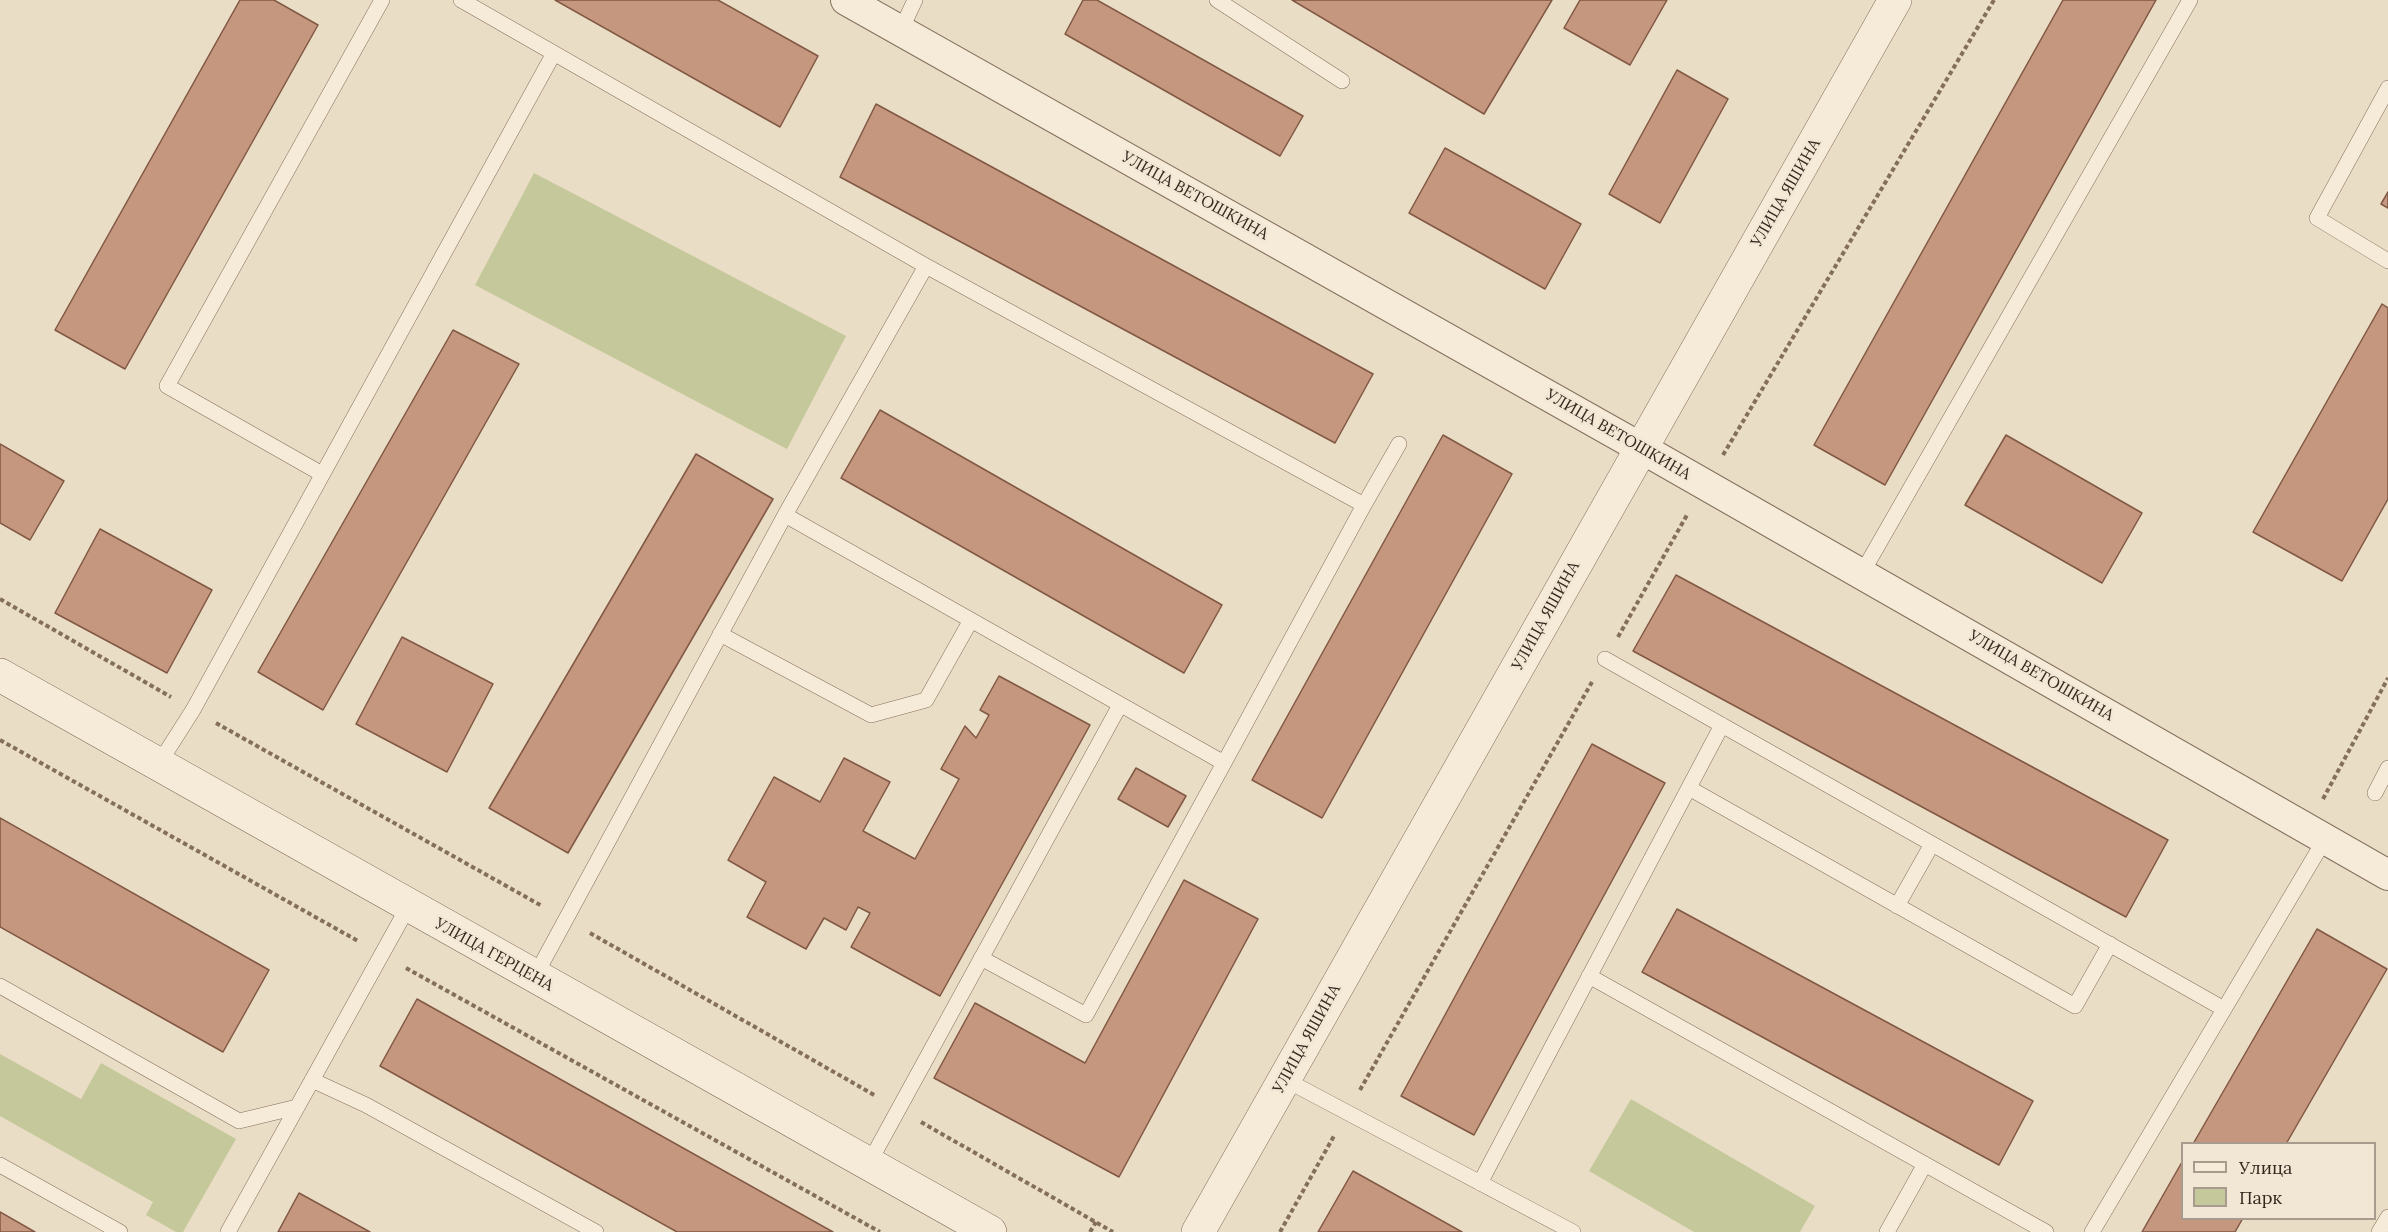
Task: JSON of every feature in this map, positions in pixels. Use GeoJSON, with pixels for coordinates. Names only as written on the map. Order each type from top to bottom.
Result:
{"type":"FeatureCollection","features":[{"type":"Feature","properties":{"kind":"street","name":"УЛИЦА ВЕТОШКИНА"},"geometry":{"type":"LineString","coordinates":[[846,0],[1862,573],[2388,875]]}},
{"type":"Feature","properties":{"kind":"street","name":"УЛИЦА ЯШИНА"},"geometry":{"type":"LineString","coordinates":[[1198,1232],[1895,0]]}},
{"type":"Feature","properties":{"kind":"street","name":"УЛИЦА ГЕРЦЕНА"},"geometry":{"type":"LineString","coordinates":[[0,675],[534,978],[990,1232]]}},
{"type":"Feature","properties":{"kind":"lane"},"geometry":{"type":"LineString","coordinates":[[321,474],[167,386],[382,0]]}},
{"type":"Feature","properties":{"kind":"lane"},"geometry":{"type":"LineString","coordinates":[[461,0],[926,266],[1364,505]]}},
{"type":"Feature","properties":{"kind":"lane"},"geometry":{"type":"LineString","coordinates":[[901,30],[915,0]]}},
{"type":"Feature","properties":{"kind":"lane"},"geometry":{"type":"LineString","coordinates":[[1217,0],[1342,81]]}},
{"type":"Feature","properties":{"kind":"lane"},"geometry":{"type":"LineString","coordinates":[[1862,573],[2190,0]]}},
{"type":"Feature","properties":{"kind":"lane"},"geometry":{"type":"LineString","coordinates":[[158,765],[193,710],[554,53]]}},
{"type":"Feature","properties":{"kind":"lane"},"geometry":{"type":"LineString","coordinates":[[2388,88],[2317,218],[2388,261]]}},
{"type":"Feature","properties":{"kind":"lane"},"geometry":{"type":"LineString","coordinates":[[534,978],[785,515],[926,266]]}},
{"type":"Feature","properties":{"kind":"lane"},"geometry":{"type":"LineString","coordinates":[[981,958],[1086,1015],[1399,444]]}},
{"type":"Feature","properties":{"kind":"lane"},"geometry":{"type":"LineString","coordinates":[[785,515],[1224,763]]}},
{"type":"Feature","properties":{"kind":"lane"},"geometry":{"type":"LineString","coordinates":[[720,634],[871,715],[926,700],[971,620]]}},
{"type":"Feature","properties":{"kind":"lane"},"geometry":{"type":"LineString","coordinates":[[1605,659],[2224,1009]]}},
{"type":"Feature","properties":{"kind":"lane"},"geometry":{"type":"LineString","coordinates":[[868,1165],[1120,705]]}},
{"type":"Feature","properties":{"kind":"lane"},"geometry":{"type":"LineString","coordinates":[[1480,1183],[1722,725]]}},
{"type":"Feature","properties":{"kind":"lane"},"geometry":{"type":"LineString","coordinates":[[2375,793],[2388,768]]}},
{"type":"Feature","properties":{"kind":"lane"},"geometry":{"type":"LineString","coordinates":[[1689,788],[2075,1006],[2110,944]]}},
{"type":"Feature","properties":{"kind":"lane"},"geometry":{"type":"LineString","coordinates":[[2092,1232],[2224,1009],[2316,834]]}},
{"type":"Feature","properties":{"kind":"lane"},"geometry":{"type":"LineString","coordinates":[[1897,906],[1932,844]]}},
{"type":"Feature","properties":{"kind":"lane"},"geometry":{"type":"LineString","coordinates":[[228,1232],[408,907]]}},
{"type":"Feature","properties":{"kind":"lane"},"geometry":{"type":"LineString","coordinates":[[1589,976],[2046,1232]]}},
{"type":"Feature","properties":{"kind":"lane"},"geometry":{"type":"LineString","coordinates":[[0,986],[239,1121],[297,1107]]}},
{"type":"Feature","properties":{"kind":"lane"},"geometry":{"type":"LineString","coordinates":[[1284,1079],[1574,1232]]}},
{"type":"Feature","properties":{"kind":"lane"},"geometry":{"type":"LineString","coordinates":[[312,1080],[366,1105],[596,1232]]}},
{"type":"Feature","properties":{"kind":"lane"},"geometry":{"type":"LineString","coordinates":[[1887,1232],[1925,1164]]}},
{"type":"Feature","properties":{"kind":"lane"},"geometry":{"type":"LineString","coordinates":[[0,1165],[120,1232]]}},
{"type":"Feature","properties":{"kind":"lane"},"geometry":{"type":"LineString","coordinates":[[2379,1232],[2388,1217]]}},
{"type":"Feature","properties":{"kind":"path"},"geometry":{"type":"LineString","coordinates":[[1280,1232],[1705,484],[1994,0]]}},
{"type":"Feature","properties":{"kind":"path"},"geometry":{"type":"LineString","coordinates":[[2316,834],[2388,678]]}},
{"type":"Feature","properties":{"kind":"path"},"geometry":{"type":"LineString","coordinates":[[0,740],[880,1232]]}},
{"type":"Feature","properties":{"kind":"path"},"geometry":{"type":"LineString","coordinates":[[1090,1232],[1095,1222]]}},
{"type":"Feature","properties":{"kind":"green space"},"geometry":{"type":"Polygon","coordinates":[[[534,173],[846,336],[787,449],[475,285],[534,173]]]}},
{"type":"Feature","properties":{"kind":"green space"},"geometry":{"type":"Polygon","coordinates":[[[0,1054],[81,1099],[101,1063],[236,1139],[183,1232],[176,1232],[146,1215],[153,1202],[0,1116],[0,1054]]]}},
{"type":"Feature","properties":{"kind":"green space"},"geometry":{"type":"Polygon","coordinates":[[[1631,1099],[1815,1206],[1800,1232],[1694,1232],[1589,1171],[1631,1099]]]}},
{"type":"Feature","properties":{"kind":"building"},"geometry":{"type":"Polygon","coordinates":[[[240,0],[274,0],[318,25],[125,369],[55,330],[240,0]]]}},
{"type":"Feature","properties":{"kind":"building"},"geometry":{"type":"Polygon","coordinates":[[[555,0],[718,0],[818,56],[780,127],[555,0]]]}},
{"type":"Feature","properties":{"kind":"building"},"geometry":{"type":"Polygon","coordinates":[[[1083,0],[1097,0],[1303,116],[1280,156],[1065,34],[1083,0]]]}},
{"type":"Feature","properties":{"kind":"building"},"geometry":{"type":"Polygon","coordinates":[[[1292,0],[1552,0],[1484,114],[1292,0]]]}},
{"type":"Feature","properties":{"kind":"building"},"geometry":{"type":"Polygon","coordinates":[[[1580,0],[1667,0],[1630,65],[1564,28],[1580,0]]]}},
{"type":"Feature","properties":{"kind":"building"},"geometry":{"type":"Polygon","coordinates":[[[2063,0],[2156,0],[1885,485],[1814,445],[2063,0]]]}},
{"type":"Feature","properties":{"kind":"building"},"geometry":{"type":"Polygon","coordinates":[[[1677,70],[1728,99],[1660,223],[1609,194],[1677,70]]]}},
{"type":"Feature","properties":{"kind":"building"},"geometry":{"type":"Polygon","coordinates":[[[876,104],[1373,374],[1335,443],[840,177],[876,104]]]}},
{"type":"Feature","properties":{"kind":"building"},"geometry":{"type":"Polygon","coordinates":[[[1445,148],[1581,224],[1545,289],[1409,213],[1445,148]]]}},
{"type":"Feature","properties":{"kind":"building"},"geometry":{"type":"Polygon","coordinates":[[[2388,192],[2388,208],[2381,204],[2388,192]]]}},
{"type":"Feature","properties":{"kind":"building"},"geometry":{"type":"Polygon","coordinates":[[[2382,304],[2388,308],[2388,499],[2342,581],[2253,532],[2382,304]]]}},
{"type":"Feature","properties":{"kind":"building"},"geometry":{"type":"Polygon","coordinates":[[[453,330],[519,364],[323,710],[258,672],[453,330]]]}},
{"type":"Feature","properties":{"kind":"building"},"geometry":{"type":"Polygon","coordinates":[[[880,410],[1222,605],[1184,673],[841,478],[880,410]]]}},
{"type":"Feature","properties":{"kind":"building"},"geometry":{"type":"Polygon","coordinates":[[[1443,435],[1512,474],[1322,818],[1252,780],[1443,435]]]}},
{"type":"Feature","properties":{"kind":"building"},"geometry":{"type":"Polygon","coordinates":[[[2006,435],[2142,513],[2102,583],[1965,505],[2006,435]]]}},
{"type":"Feature","properties":{"kind":"building"},"geometry":{"type":"Polygon","coordinates":[[[0,444],[64,481],[30,540],[0,523],[0,444]]]}},
{"type":"Feature","properties":{"kind":"building"},"geometry":{"type":"Polygon","coordinates":[[[696,454],[773,499],[568,853],[489,808],[696,454]]]}},
{"type":"Feature","properties":{"kind":"building"},"geometry":{"type":"Polygon","coordinates":[[[100,529],[212,590],[167,673],[55,613],[100,529]]]}},
{"type":"Feature","properties":{"kind":"building"},"geometry":{"type":"Polygon","coordinates":[[[1676,575],[2168,840],[2126,917],[1633,651],[1676,575]]]}},
{"type":"Feature","properties":{"kind":"building"},"geometry":{"type":"Polygon","coordinates":[[[402,637],[493,684],[447,772],[356,724],[402,637]]]}},
{"type":"Feature","properties":{"kind":"building"},"geometry":{"type":"Polygon","coordinates":[[[999,676],[1090,725],[940,996],[851,947],[870,913],[858,907],[846,930],[824,918],[806,949],[747,917],[766,882],[728,860],[774,777],[820,802],[844,758],[890,782],[863,831],[915,859],[959,779],[941,769],[965,726],[976,738],[989,715],[980,710],[999,676]]]}},
{"type":"Feature","properties":{"kind":"building"},"geometry":{"type":"Polygon","coordinates":[[[1592,744],[1665,783],[1474,1135],[1401,1096],[1592,744]]]}},
{"type":"Feature","properties":{"kind":"building"},"geometry":{"type":"Polygon","coordinates":[[[1136,768],[1186,796],[1168,827],[1118,799],[1136,768]]]}},
{"type":"Feature","properties":{"kind":"building"},"geometry":{"type":"Polygon","coordinates":[[[0,818],[269,970],[223,1052],[0,927],[0,818]]]}},
{"type":"Feature","properties":{"kind":"building"},"geometry":{"type":"Polygon","coordinates":[[[1184,880],[1258,919],[1119,1177],[934,1078],[975,1003],[1085,1063],[1184,880]]]}},
{"type":"Feature","properties":{"kind":"building"},"geometry":{"type":"Polygon","coordinates":[[[1677,909],[2033,1101],[1999,1165],[1642,972],[1677,909]]]}},
{"type":"Feature","properties":{"kind":"building"},"geometry":{"type":"Polygon","coordinates":[[[2317,929],[2387,969],[2287,1142],[2194,1142],[2317,929]]]}},
{"type":"Feature","properties":{"kind":"building"},"geometry":{"type":"Polygon","coordinates":[[[417,999],[833,1232],[677,1232],[380,1066],[417,999]]]}},
{"type":"Feature","properties":{"kind":"building"},"geometry":{"type":"Polygon","coordinates":[[[2181,1164],[2181,1220],[2242,1220],[2235,1232],[2142,1232],[2181,1164]]]}},
{"type":"Feature","properties":{"kind":"building"},"geometry":{"type":"Polygon","coordinates":[[[1353,1171],[1462,1232],[1318,1232],[1353,1171]]]}},
{"type":"Feature","properties":{"kind":"building"},"geometry":{"type":"Polygon","coordinates":[[[299,1193],[370,1232],[278,1232],[299,1193]]]}},
{"type":"Feature","properties":{"kind":"building"},"geometry":{"type":"Polygon","coordinates":[[[0,1212],[35,1232],[0,1232],[0,1212]]]}}]}
